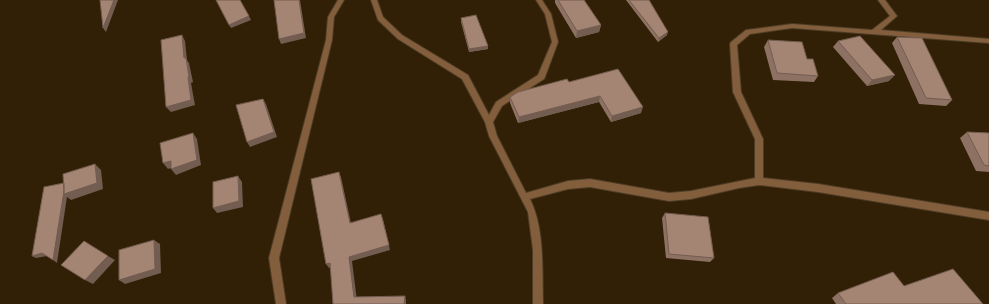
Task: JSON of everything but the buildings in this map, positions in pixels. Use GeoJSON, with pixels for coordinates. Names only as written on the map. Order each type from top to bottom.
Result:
{"type":"FeatureCollection","features":[{"type":"Feature","properties":{"kind":"street"},"geometry":{"type":"LineString","coordinates":[[281,304],[274,258],[328,40],[331,17],[341,0]]}},
{"type":"Feature","properties":{"kind":"street"},"geometry":{"type":"LineString","coordinates":[[374,0],[380,18],[400,37],[465,77],[489,122],[493,136],[532,212],[537,250],[538,304]]}},
{"type":"Feature","properties":{"kind":"street"},"geometry":{"type":"LineString","coordinates":[[489,122],[499,104],[541,77],[555,42],[548,14],[539,0]]}},
{"type":"Feature","properties":{"kind":"street"},"geometry":{"type":"LineString","coordinates":[[874,32],[894,16],[881,0]]}},
{"type":"Feature","properties":{"kind":"street"},"geometry":{"type":"LineString","coordinates":[[760,181],[759,139],[737,92],[733,44],[748,32],[792,26],[989,41]]}},
{"type":"Feature","properties":{"kind":"street"},"geometry":{"type":"LineString","coordinates":[[524,197],[568,185],[590,183],[669,197],[691,195],[739,184],[760,181],[818,188],[989,216]]}}]}
